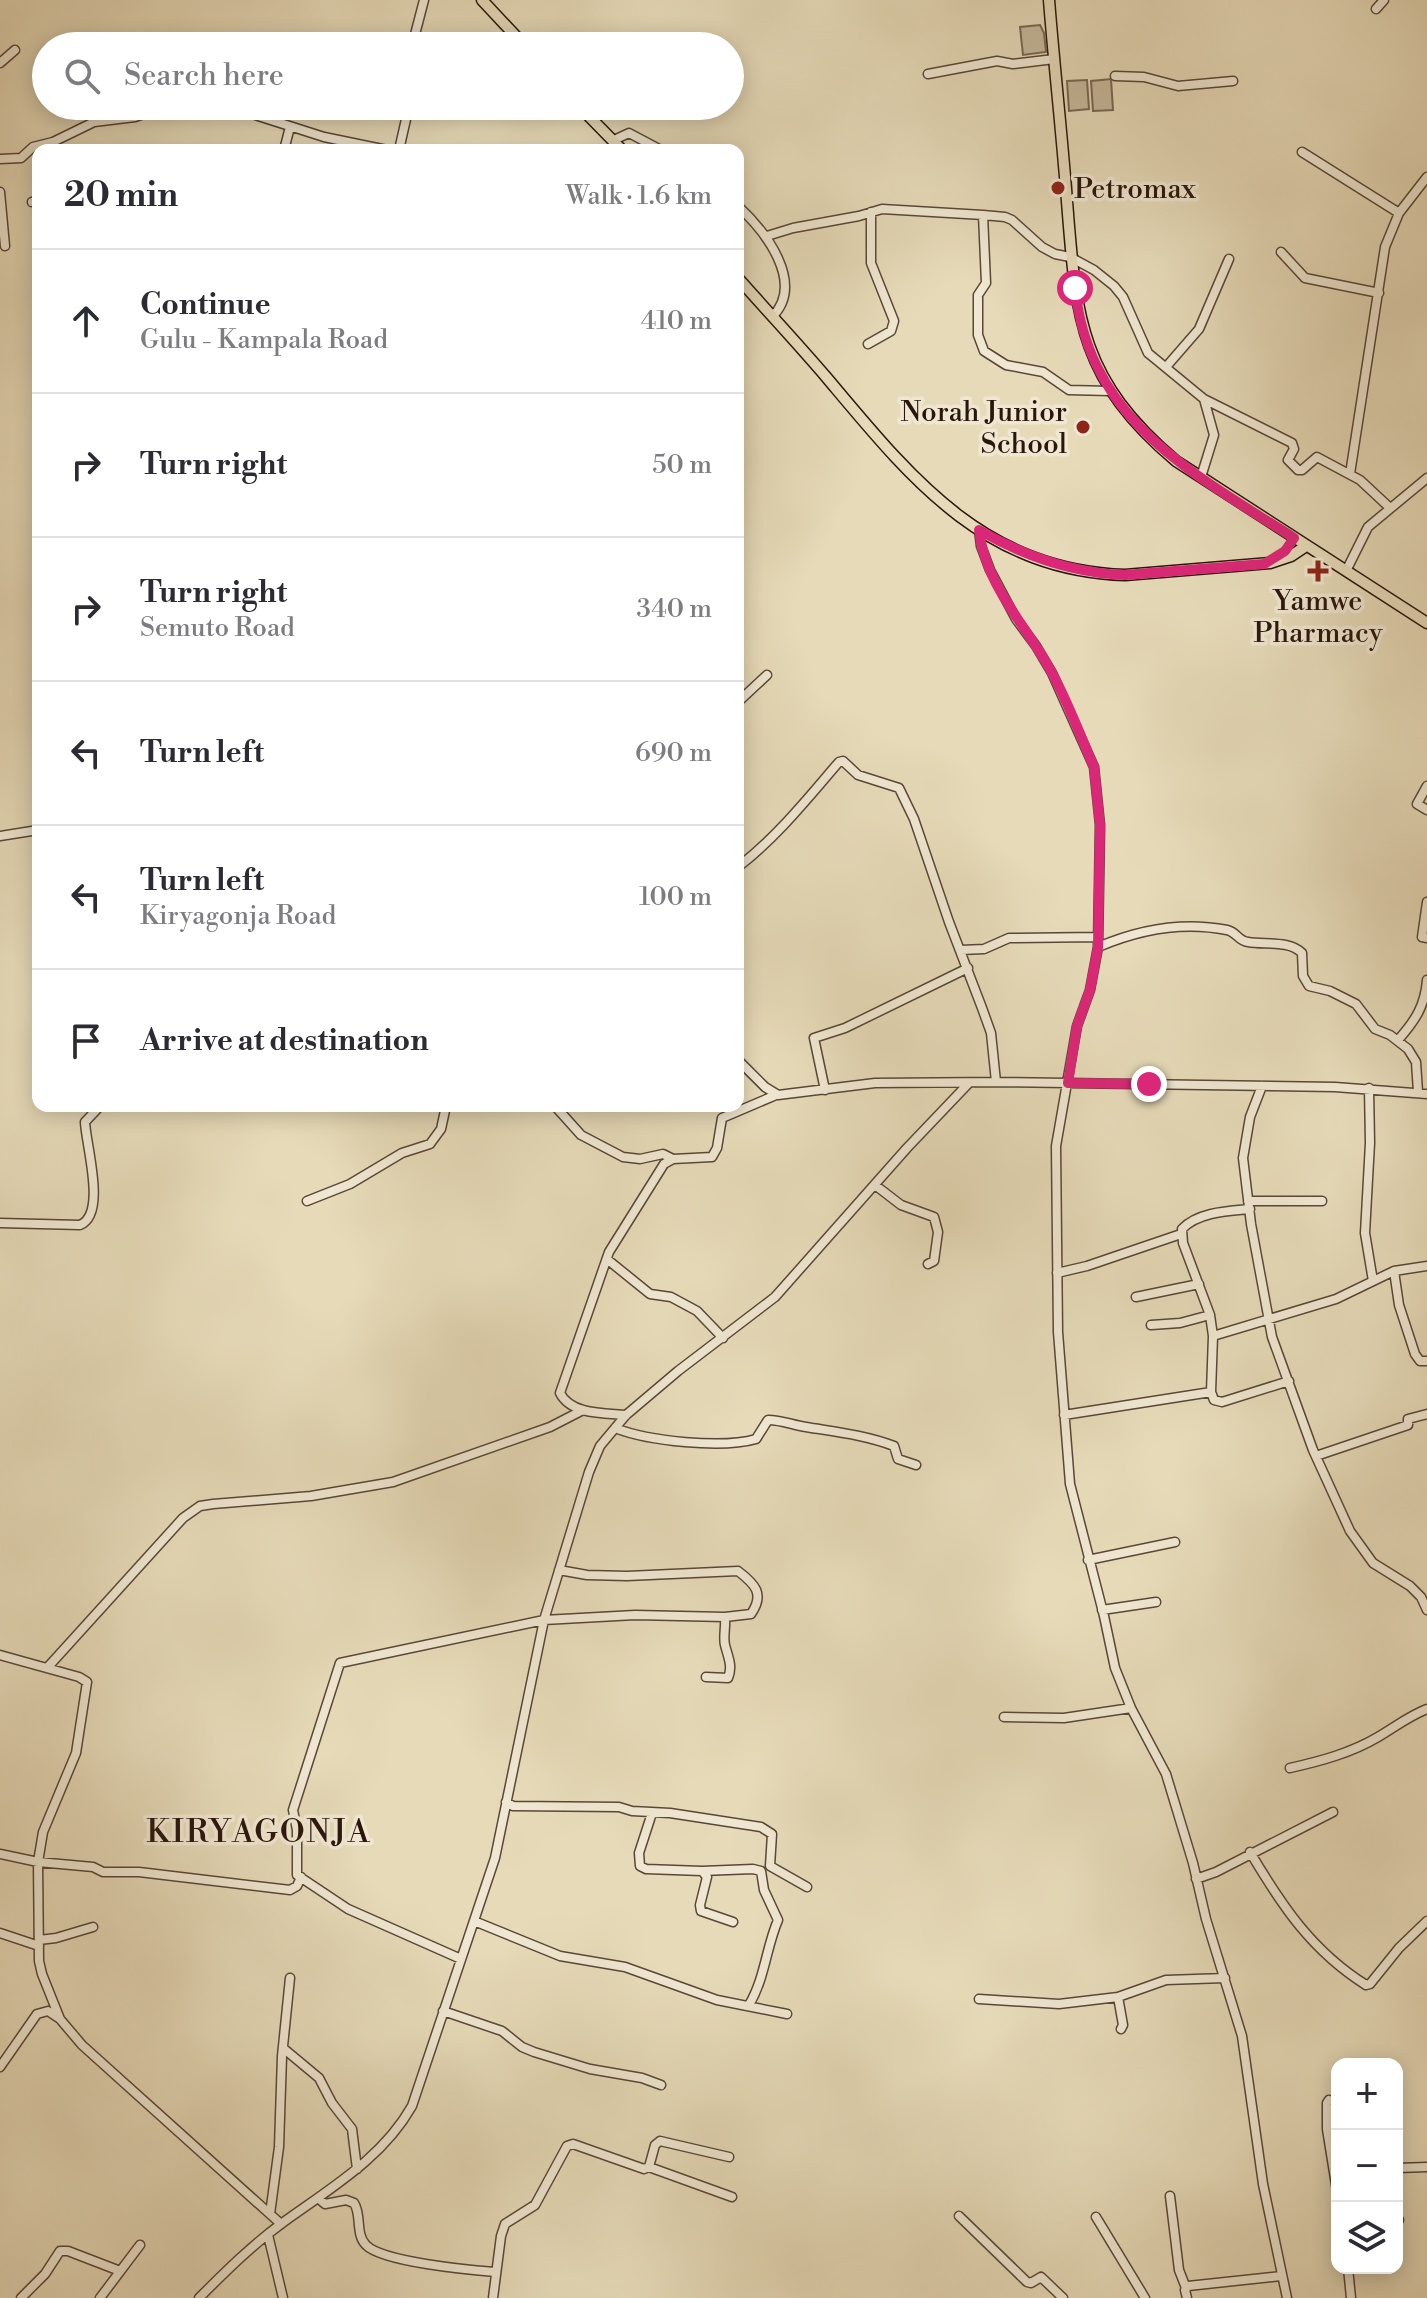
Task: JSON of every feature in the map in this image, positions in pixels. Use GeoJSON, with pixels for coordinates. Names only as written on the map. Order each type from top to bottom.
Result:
{"type":"FeatureCollection","features":[{"type":"Feature","properties":{"kind":"main road"},"geometry":{"type":"LineString","coordinates":[[482,0],[512,32]]}},
{"type":"Feature","properties":{"kind":"main road"},"geometry":{"type":"LineString","coordinates":[[1049,0],[1070,257],[1081,326],[1110,391],[1140,430],[1176,461],[1427,623]]}},
{"type":"Feature","properties":{"kind":"main road"},"geometry":{"type":"LineString","coordinates":[[593,120],[617,144]]}},
{"type":"Feature","properties":{"kind":"main road"},"geometry":{"type":"LineString","coordinates":[[744,285],[913,477],[949,510],[1003,544],[1050,562],[1105,574],[1170,573],[1264,564],[1291,556],[1306,546]]}},
{"type":"Feature","properties":{"kind":"main road"},"geometry":{"type":"LineString","coordinates":[[1264,564],[1285,551],[1294,538]]}},
{"type":"Feature","properties":{"kind":"street"},"geometry":{"type":"LineString","coordinates":[[416,32],[424,0]]}},
{"type":"Feature","properties":{"kind":"street"},"geometry":{"type":"LineString","coordinates":[[1376,9],[1384,0]]}},
{"type":"Feature","properties":{"kind":"street"},"geometry":{"type":"LineString","coordinates":[[0,63],[15,50]]}},
{"type":"Feature","properties":{"kind":"street"},"geometry":{"type":"LineString","coordinates":[[928,74],[997,61],[1013,64],[1054,59]]}},
{"type":"Feature","properties":{"kind":"street"},"geometry":{"type":"LineString","coordinates":[[1115,76],[1144,77],[1178,86],[1233,81]]}},
{"type":"Feature","properties":{"kind":"street"},"geometry":{"type":"LineString","coordinates":[[56,144],[94,122],[110,120]]}},
{"type":"Feature","properties":{"kind":"street"},"geometry":{"type":"LineString","coordinates":[[269,120],[356,144]]}},
{"type":"Feature","properties":{"kind":"street"},"geometry":{"type":"LineString","coordinates":[[400,144],[406,120]]}},
{"type":"Feature","properties":{"kind":"street"},"geometry":{"type":"LineString","coordinates":[[286,144],[290,127]]}},
{"type":"Feature","properties":{"kind":"street"},"geometry":{"type":"LineString","coordinates":[[614,140],[629,133],[650,144]]}},
{"type":"Feature","properties":{"kind":"street"},"geometry":{"type":"LineString","coordinates":[[0,159],[21,158],[32,148]]}},
{"type":"Feature","properties":{"kind":"street"},"geometry":{"type":"LineString","coordinates":[[1302,152],[1399,213]]}},
{"type":"Feature","properties":{"kind":"street"},"geometry":{"type":"LineString","coordinates":[[1350,474],[1385,247],[1399,213],[1427,177]]}},
{"type":"Feature","properties":{"kind":"street"},"geometry":{"type":"LineString","coordinates":[[0,192],[5,246]]}},
{"type":"Feature","properties":{"kind":"street"},"geometry":{"type":"LineString","coordinates":[[767,236],[890,208],[1005,217],[1042,247],[1070,257],[1114,286],[1123,297],[1148,353],[1204,399],[1292,443],[1294,449],[1288,460],[1298,470],[1317,457],[1366,484],[1389,507]]}},
{"type":"Feature","properties":{"kind":"street"},"geometry":{"type":"LineString","coordinates":[[744,212],[767,236],[782,271],[785,285],[783,306],[772,317]]}},
{"type":"Feature","properties":{"kind":"street"},"geometry":{"type":"LineString","coordinates":[[868,344],[891,331],[894,321],[871,263],[871,212]]}},
{"type":"Feature","properties":{"kind":"street"},"geometry":{"type":"LineString","coordinates":[[983,215],[986,283],[978,295],[978,335],[984,351],[1006,365],[1043,372],[1069,390],[1110,391]]}},
{"type":"Feature","properties":{"kind":"street"},"geometry":{"type":"LineString","coordinates":[[1281,252],[1305,278],[1379,293]]}},
{"type":"Feature","properties":{"kind":"street"},"geometry":{"type":"LineString","coordinates":[[1166,367],[1199,329],[1229,259]]}},
{"type":"Feature","properties":{"kind":"street"},"geometry":{"type":"LineString","coordinates":[[1201,477],[1214,435],[1204,399]]}},
{"type":"Feature","properties":{"kind":"street"},"geometry":{"type":"LineString","coordinates":[[1346,571],[1368,527],[1427,478]]}},
{"type":"Feature","properties":{"kind":"street"},"geometry":{"type":"LineString","coordinates":[[979,530],[990,570],[1016,619],[1052,673],[1094,767],[1100,825],[1098,947],[1090,990],[1077,1026],[1056,1146],[1057,1273],[1070,1484],[1115,1668],[1131,1708],[1166,1774],[1242,2036],[1263,2184],[1287,2298]]}},
{"type":"Feature","properties":{"kind":"street"},"geometry":{"type":"LineString","coordinates":[[744,696],[767,675]]}},
{"type":"Feature","properties":{"kind":"street"},"geometry":{"type":"LineString","coordinates":[[744,862],[793,817],[839,762],[843,761],[858,775],[891,784],[904,794],[991,1033],[996,1082]]}},
{"type":"Feature","properties":{"kind":"street"},"geometry":{"type":"LineString","coordinates":[[1427,786],[1417,804],[1427,810]]}},
{"type":"Feature","properties":{"kind":"street"},"geometry":{"type":"LineString","coordinates":[[0,836],[32,831]]}},
{"type":"Feature","properties":{"kind":"street"},"geometry":{"type":"LineString","coordinates":[[1427,902],[1422,937],[1427,938]]}},
{"type":"Feature","properties":{"kind":"street"},"geometry":{"type":"LineString","coordinates":[[744,1109],[776,1095],[875,1083],[1262,1086],[1369,1088],[1423,1093],[1416,1062],[1398,1040],[1375,1029],[1356,1004],[1309,986],[1303,976],[1302,953],[1295,947],[1245,942],[1231,931],[1184,925],[1135,933],[1098,947]]}},
{"type":"Feature","properties":{"kind":"street"},"geometry":{"type":"LineString","coordinates":[[961,950],[984,949],[1009,938],[1098,937]]}},
{"type":"Feature","properties":{"kind":"street"},"geometry":{"type":"LineString","coordinates":[[825,1090],[814,1038],[845,1028],[968,968]]}},
{"type":"Feature","properties":{"kind":"street"},"geometry":{"type":"LineString","coordinates":[[1398,1040],[1418,1016],[1426,997],[1427,980]]}},
{"type":"Feature","properties":{"kind":"street"},"geometry":{"type":"LineString","coordinates":[[744,1066],[776,1095]]}},
{"type":"Feature","properties":{"kind":"street"},"geometry":{"type":"LineString","coordinates":[[199,2298],[281,2224],[357,2169],[402,2124],[412,2106],[495,1858],[544,1620],[589,1472],[600,1446],[626,1415],[775,1297],[968,1084]]}},
{"type":"Feature","properties":{"kind":"street"},"geometry":{"type":"LineString","coordinates":[[1262,1086],[1250,1117],[1243,1158],[1272,1337],[1316,1456],[1350,1531],[1373,1563],[1410,1586],[1421,1597],[1427,1610]]}},
{"type":"Feature","properties":{"kind":"street"},"geometry":{"type":"LineString","coordinates":[[1369,1088],[1370,1143],[1365,1233],[1373,1281]]}},
{"type":"Feature","properties":{"kind":"street"},"geometry":{"type":"LineString","coordinates":[[0,1223],[85,1223],[91,1216],[95,1201],[85,1122],[94,1112]]}},
{"type":"Feature","properties":{"kind":"street"},"geometry":{"type":"LineString","coordinates":[[307,1201],[350,1184],[402,1153],[430,1144],[441,1129],[445,1112]]}},
{"type":"Feature","properties":{"kind":"street"},"geometry":{"type":"LineString","coordinates":[[560,1112],[581,1135],[623,1157],[640,1159],[663,1154],[673,1159]]}},
{"type":"Feature","properties":{"kind":"street"},"geometry":{"type":"LineString","coordinates":[[626,1415],[583,1410],[563,1399],[561,1387],[609,1252],[664,1164],[673,1159],[712,1157],[717,1148],[722,1118],[736,1112]]}},
{"type":"Feature","properties":{"kind":"street"},"geometry":{"type":"LineString","coordinates":[[875,1185],[901,1205],[934,1217],[938,1232],[934,1261],[928,1264]]}},
{"type":"Feature","properties":{"kind":"street"},"geometry":{"type":"LineString","coordinates":[[1057,1273],[1181,1234],[1187,1224],[1203,1217],[1249,1205],[1322,1201]]}},
{"type":"Feature","properties":{"kind":"street"},"geometry":{"type":"LineString","coordinates":[[1181,1234],[1210,1315],[1213,1336],[1211,1392],[1214,1400],[1222,1402],[1289,1381]]}},
{"type":"Feature","properties":{"kind":"street"},"geometry":{"type":"LineString","coordinates":[[608,1260],[650,1294],[671,1297],[697,1311],[723,1338]]}},
{"type":"Feature","properties":{"kind":"street"},"geometry":{"type":"LineString","coordinates":[[1213,1336],[1336,1299],[1394,1271],[1427,1266]]}},
{"type":"Feature","properties":{"kind":"street"},"geometry":{"type":"LineString","coordinates":[[1394,1271],[1399,1305],[1415,1354],[1420,1361],[1427,1361]]}},
{"type":"Feature","properties":{"kind":"street"},"geometry":{"type":"LineString","coordinates":[[1136,1297],[1199,1284]]}},
{"type":"Feature","properties":{"kind":"street"},"geometry":{"type":"LineString","coordinates":[[1151,1325],[1180,1323],[1210,1315]]}},
{"type":"Feature","properties":{"kind":"street"},"geometry":{"type":"LineString","coordinates":[[1064,1415],[1211,1392]]}},
{"type":"Feature","properties":{"kind":"street"},"geometry":{"type":"LineString","coordinates":[[47,1668],[183,1518],[200,1506],[311,1496],[393,1482],[550,1427],[583,1410]]}},
{"type":"Feature","properties":{"kind":"street"},"geometry":{"type":"LineString","coordinates":[[1316,1456],[1382,1435],[1408,1425],[1408,1419],[1427,1414]]}},
{"type":"Feature","properties":{"kind":"street"},"geometry":{"type":"LineString","coordinates":[[615,1428],[633,1435],[719,1444],[756,1439],[768,1420],[782,1420],[801,1427],[866,1435],[894,1446],[898,1459],[916,1465]]}},
{"type":"Feature","properties":{"kind":"street"},"geometry":{"type":"LineString","coordinates":[[1088,1560],[1175,1542]]}},
{"type":"Feature","properties":{"kind":"street"},"geometry":{"type":"LineString","coordinates":[[461,1959],[348,1909],[297,1875],[297,1830],[293,1810],[340,1663],[544,1620],[635,1615],[725,1617],[751,1614],[758,1601],[757,1591],[749,1579],[738,1571],[622,1576],[559,1570]]}},
{"type":"Feature","properties":{"kind":"street"},"geometry":{"type":"LineString","coordinates":[[1102,1610],[1156,1602]]}},
{"type":"Feature","properties":{"kind":"street"},"geometry":{"type":"LineString","coordinates":[[706,1677],[728,1678],[731,1672],[725,1644],[725,1617]]}},
{"type":"Feature","properties":{"kind":"street"},"geometry":{"type":"LineString","coordinates":[[0,1655],[85,1680],[88,1687],[76,1753],[43,1832],[38,1862],[42,1974],[60,2019],[65,2022]]}},
{"type":"Feature","properties":{"kind":"street"},"geometry":{"type":"LineString","coordinates":[[1004,1717],[1064,1718],[1131,1708]]}},
{"type":"Feature","properties":{"kind":"street"},"geometry":{"type":"LineString","coordinates":[[1290,1768],[1359,1747],[1402,1720],[1427,1709]]}},
{"type":"Feature","properties":{"kind":"street"},"geometry":{"type":"LineString","coordinates":[[506,1802],[518,1806],[619,1807],[766,1829],[772,1834],[770,1866],[807,1887]]}},
{"type":"Feature","properties":{"kind":"street"},"geometry":{"type":"LineString","coordinates":[[1196,1879],[1216,1872],[1333,1812]]}},
{"type":"Feature","properties":{"kind":"street"},"geometry":{"type":"LineString","coordinates":[[652,1813],[639,1853],[640,1866],[646,1869],[761,1871],[764,1890],[778,1920],[762,1980],[749,2005]]}},
{"type":"Feature","properties":{"kind":"street"},"geometry":{"type":"LineString","coordinates":[[1250,1852],[1272,1890],[1311,1942],[1366,1985],[1427,1921]]}},
{"type":"Feature","properties":{"kind":"street"},"geometry":{"type":"LineString","coordinates":[[0,1854],[38,1862],[93,1867],[103,1872],[139,1872],[290,1890],[297,1886],[301,1877]]}},
{"type":"Feature","properties":{"kind":"street"},"geometry":{"type":"LineString","coordinates":[[702,1871],[707,1877],[701,1911],[733,1922]]}},
{"type":"Feature","properties":{"kind":"street"},"geometry":{"type":"LineString","coordinates":[[474,1921],[560,1956],[625,1967],[717,2000],[787,2014]]}},
{"type":"Feature","properties":{"kind":"street"},"geometry":{"type":"LineString","coordinates":[[0,1933],[39,1943],[93,1927]]}},
{"type":"Feature","properties":{"kind":"street"},"geometry":{"type":"LineString","coordinates":[[270,2214],[279,2147],[283,2048],[290,1978]]}},
{"type":"Feature","properties":{"kind":"street"},"geometry":{"type":"LineString","coordinates":[[979,1999],[1059,2004],[1118,1997],[1166,1980],[1225,1978]]}},
{"type":"Feature","properties":{"kind":"street"},"geometry":{"type":"LineString","coordinates":[[1118,1997],[1121,2029]]}},
{"type":"Feature","properties":{"kind":"street"},"geometry":{"type":"LineString","coordinates":[[0,2067],[37,2014],[48,2011],[65,2022],[82,2045],[281,2224]]}},
{"type":"Feature","properties":{"kind":"street"},"geometry":{"type":"LineString","coordinates":[[443,2011],[502,2031],[522,2047],[534,2052],[661,2085]]}},
{"type":"Feature","properties":{"kind":"street"},"geometry":{"type":"LineString","coordinates":[[283,2048],[319,2078],[332,2103],[352,2129],[357,2169]]}},
{"type":"Feature","properties":{"kind":"street"},"geometry":{"type":"LineString","coordinates":[[1329,2100],[1327,2129],[1331,2149]]}},
{"type":"Feature","properties":{"kind":"street"},"geometry":{"type":"LineString","coordinates":[[649,2167],[655,2145],[660,2141],[729,2157]]}},
{"type":"Feature","properties":{"kind":"street"},"geometry":{"type":"LineString","coordinates":[[493,2298],[505,2224],[535,2205],[567,2146],[573,2144],[641,2169],[649,2167],[732,2197]]}},
{"type":"Feature","properties":{"kind":"street"},"geometry":{"type":"LineString","coordinates":[[1403,2168],[1427,2167]]}},
{"type":"Feature","properties":{"kind":"street"},"geometry":{"type":"LineString","coordinates":[[1170,2196],[1179,2270],[1187,2298]]}},
{"type":"Feature","properties":{"kind":"street"},"geometry":{"type":"LineString","coordinates":[[318,2198],[325,2204],[346,2200],[354,2203],[359,2214],[362,2239],[373,2250],[404,2259],[495,2272]]}},
{"type":"Feature","properties":{"kind":"street"},"geometry":{"type":"LineString","coordinates":[[959,2216],[1027,2282],[1041,2277],[1063,2298]]}},
{"type":"Feature","properties":{"kind":"street"},"geometry":{"type":"LineString","coordinates":[[1096,2217],[1145,2298]]}},
{"type":"Feature","properties":{"kind":"street"},"geometry":{"type":"LineString","coordinates":[[268,2235],[283,2298]]}},
{"type":"Feature","properties":{"kind":"street"},"geometry":{"type":"LineString","coordinates":[[100,2298],[140,2245]]}},
{"type":"Feature","properties":{"kind":"street"},"geometry":{"type":"LineString","coordinates":[[21,2298],[45,2274],[60,2251],[68,2251],[120,2271]]}},
{"type":"Feature","properties":{"kind":"street"},"geometry":{"type":"LineString","coordinates":[[1349,2274],[1351,2298]]}},
{"type":"Feature","properties":{"kind":"street"},"geometry":{"type":"LineString","coordinates":[[1186,2288],[1281,2276]]}},
{"type":"Feature","properties":{"kind":"shaded area"},"geometry":{"type":"Polygon","coordinates":[[[1040,25],[1046,52],[1023,55],[1020,27],[1040,25]]]}},
{"type":"Feature","properties":{"kind":"shaded area"},"geometry":{"type":"Polygon","coordinates":[[[1111,79],[1113,110],[1093,111],[1091,81],[1111,79]]]}},
{"type":"Feature","properties":{"kind":"shaded area"},"geometry":{"type":"Polygon","coordinates":[[[1087,80],[1089,109],[1069,111],[1067,81],[1087,80]]]}},
{"type":"Feature","properties":{"kind":"place","name":"Petromax"},"geometry":{"type":"Point","coordinates":[1058,188]}},
{"type":"Feature","properties":{"kind":"place","name":"Norah Junior School"},"geometry":{"type":"Point","coordinates":[1083,427]}},
{"type":"Feature","properties":{"kind":"place","name":"Yamwe Pharmacy"},"geometry":{"type":"Point","coordinates":[1318,571]}},
{"type":"Feature","properties":{"kind":"district","name":"KIRYAGONJA"},"geometry":{"type":"Point","coordinates":[259,1831]}},
{"type":"Feature","properties":{"kind":"route"},"geometry":{"type":"LineString","coordinates":[[1075,288],[1081,326],[1096,364],[1110,391],[1140,430],[1176,461],[1294,538],[1285,551],[1264,564],[1125,575],[1081,570],[1050,562],[1003,544],[979,530],[990,570],[1016,619],[1052,673],[1094,767],[1096,778],[1101,880],[1098,947],[1090,990],[1077,1026],[1068,1083],[1149,1084]]}}]}
